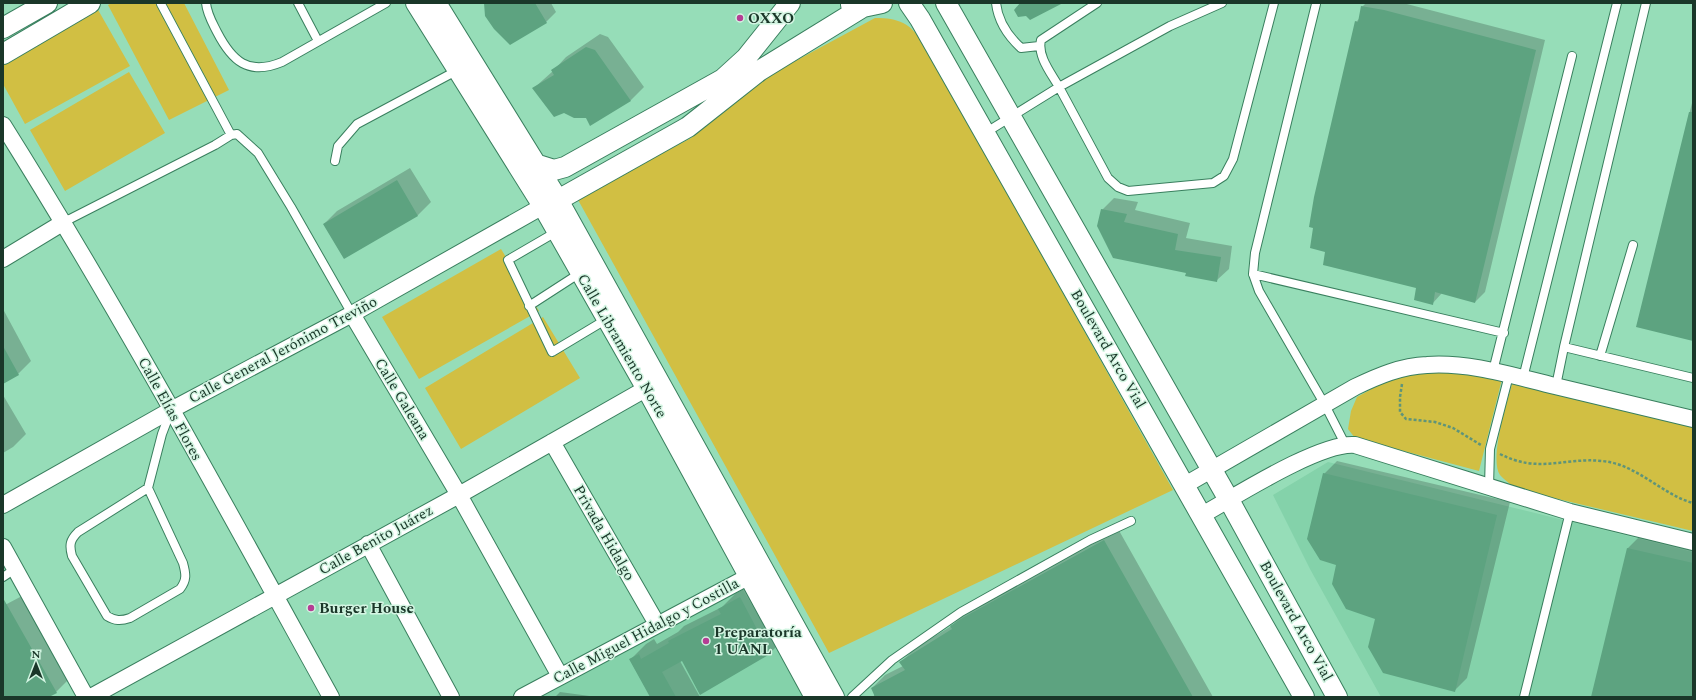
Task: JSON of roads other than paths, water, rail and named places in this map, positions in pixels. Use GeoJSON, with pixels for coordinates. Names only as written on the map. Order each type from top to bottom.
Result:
{"type":"FeatureCollection","features":[{"type":"Feature","properties":{"kind":"street"},"geometry":{"type":"LineString","coordinates":[[3,28],[47,3]]}},
{"type":"Feature","properties":{"kind":"street"},"geometry":{"type":"LineString","coordinates":[[3,54],[90,3]]}},
{"type":"Feature","properties":{"kind":"street","name":"Calle Libramiento Norte"},"geometry":{"type":"LineString","coordinates":[[416,3],[458,70],[550,203],[653,385],[756,572],[834,697]]}},
{"type":"Feature","properties":{"kind":"street","name":"Calle Libramiento Norte"},"geometry":{"type":"LineString","coordinates":[[436,3],[535,164],[550,203],[556,232],[607,319],[653,385]]}},
{"type":"Feature","properties":{"kind":"street"},"geometry":{"type":"LineString","coordinates":[[550,203],[696,112],[723,78],[746,58],[790,3]]}},
{"type":"Feature","properties":{"kind":"street","name":"Boulevard Arco Vial"},"geometry":{"type":"LineString","coordinates":[[909,3],[985,133],[1304,697]]}},
{"type":"Feature","properties":{"kind":"street","name":"Boulevard Arco Vial"},"geometry":{"type":"LineString","coordinates":[[946,3],[1229,500],[1337,697]]}},
{"type":"Feature","properties":{"kind":"street"},"geometry":{"type":"LineString","coordinates":[[550,203],[688,127],[759,71],[864,4]]}},
{"type":"Feature","properties":{"kind":"street"},"geometry":{"type":"LineString","coordinates":[[535,164],[554,170],[565,167],[723,78]]}},
{"type":"Feature","properties":{"kind":"street","name":"Calle Elías Flores"},"geometry":{"type":"LineString","coordinates":[[3,125],[64,222],[331,697]]}},
{"type":"Feature","properties":{"kind":"street","name":"Calle General Jerónimo Treviño"},"geometry":{"type":"LineString","coordinates":[[3,505],[171,410],[352,314],[550,203]]}},
{"type":"Feature","properties":{"kind":"street"},"geometry":{"type":"LineString","coordinates":[[3,259],[64,222]]}},
{"type":"Feature","properties":{"kind":"street","name":"Calle Galeana"},"geometry":{"type":"LineString","coordinates":[[352,314],[459,495],[560,676]]}},
{"type":"Feature","properties":{"kind":"street"},"geometry":{"type":"LineString","coordinates":[[1185,485],[1210,469],[1380,375],[1427,364],[1459,365],[1493,371],[1693,420]]}},
{"type":"Feature","properties":{"kind":"street","name":"Calle Benito Juárez"},"geometry":{"type":"LineString","coordinates":[[92,697],[459,495],[653,385]]}},
{"type":"Feature","properties":{"kind":"street","name":"Privada Hidalgo"},"geometry":{"type":"LineString","coordinates":[[552,442],[657,624]]}},
{"type":"Feature","properties":{"kind":"street"},"geometry":{"type":"LineString","coordinates":[[1202,515],[1299,461],[1327,449],[1345,444],[1355,445],[1570,512],[1693,542]]}},
{"type":"Feature","properties":{"kind":"street"},"geometry":{"type":"LineString","coordinates":[[368,544],[451,697]]}},
{"type":"Feature","properties":{"kind":"street"},"geometry":{"type":"LineString","coordinates":[[3,547],[9,573],[86,697]]}},
{"type":"Feature","properties":{"kind":"street","name":"Calle Libramiento Norte"},"geometry":{"type":"LineString","coordinates":[[756,572],[815,697]]}},
{"type":"Feature","properties":{"kind":"street","name":"Calle Miguel Hidalgo y Costilla"},"geometry":{"type":"LineString","coordinates":[[522,697],[756,572]]}},
{"type":"Feature","properties":{"kind":"lane"},"geometry":{"type":"LineString","coordinates":[[206,3],[207,13],[224,46],[237,61],[248,66],[272,66],[382,4]]}},
{"type":"Feature","properties":{"kind":"lane"},"geometry":{"type":"LineString","coordinates":[[298,3],[318,41]]}},
{"type":"Feature","properties":{"kind":"lane"},"geometry":{"type":"LineString","coordinates":[[996,3],[997,12],[1009,37],[1021,48],[1039,46]]}},
{"type":"Feature","properties":{"kind":"lane"},"geometry":{"type":"LineString","coordinates":[[1097,3],[1040,40],[1039,46],[1041,55],[1108,178],[1118,187],[1128,191],[1213,183],[1224,176],[1233,159],[1274,3]]}},
{"type":"Feature","properties":{"kind":"lane"},"geometry":{"type":"LineString","coordinates":[[985,133],[1059,86],[1117,57],[1170,26],[1222,3]]}},
{"type":"Feature","properties":{"kind":"lane"},"geometry":{"type":"LineString","coordinates":[[1489,487],[1490,449],[1516,376],[1617,3]]}},
{"type":"Feature","properties":{"kind":"lane"},"geometry":{"type":"LineString","coordinates":[[1556,386],[1646,3]]}},
{"type":"Feature","properties":{"kind":"lane"},"geometry":{"type":"LineString","coordinates":[[64,222],[215,145],[231,134],[161,4]]}},
{"type":"Feature","properties":{"kind":"lane"},"geometry":{"type":"LineString","coordinates":[[1316,4],[1255,253],[1253,274],[1259,291],[1325,405],[1345,444]]}},
{"type":"Feature","properties":{"kind":"lane"},"geometry":{"type":"LineString","coordinates":[[1493,371],[1572,56]]}},
{"type":"Feature","properties":{"kind":"lane"},"geometry":{"type":"LineString","coordinates":[[335,161],[338,146],[357,124],[458,70]]}},
{"type":"Feature","properties":{"kind":"lane","name":"Calle Galeana"},"geometry":{"type":"LineString","coordinates":[[231,134],[237,134],[243,137],[258,153],[291,207],[352,314]]}},
{"type":"Feature","properties":{"kind":"lane"},"geometry":{"type":"LineString","coordinates":[[556,232],[508,260],[552,352],[607,319]]}},
{"type":"Feature","properties":{"kind":"lane"},"geometry":{"type":"LineString","coordinates":[[1600,356],[1633,245]]}},
{"type":"Feature","properties":{"kind":"lane"},"geometry":{"type":"LineString","coordinates":[[529,306],[580,273]]}},
{"type":"Feature","properties":{"kind":"lane"},"geometry":{"type":"LineString","coordinates":[[1253,274],[1504,332]]}},
{"type":"Feature","properties":{"kind":"lane"},"geometry":{"type":"LineString","coordinates":[[1564,347],[1693,378]]}},
{"type":"Feature","properties":{"kind":"lane"},"geometry":{"type":"LineString","coordinates":[[148,488],[78,532],[71,539],[70,547],[72,556],[107,616],[114,620],[121,621],[130,618],[180,589],[185,582],[186,573],[183,563],[148,488],[162,434],[171,410]]}},
{"type":"Feature","properties":{"kind":"lane"},"geometry":{"type":"LineString","coordinates":[[1524,697],[1570,512]]}},
{"type":"Feature","properties":{"kind":"lane"},"geometry":{"type":"LineString","coordinates":[[852,697],[892,660],[961,612],[1090,540],[1131,521]]}},
{"type":"Feature","properties":{"kind":"place","name":"OXXO"},"geometry":{"type":"Point","coordinates":[740,18]}},
{"type":"Feature","properties":{"kind":"place","name":"Burger House"},"geometry":{"type":"Point","coordinates":[311,608]}},
{"type":"Feature","properties":{"kind":"place","name":"Preparatoría 1 UANL"},"geometry":{"type":"Point","coordinates":[706,641]}}]}
